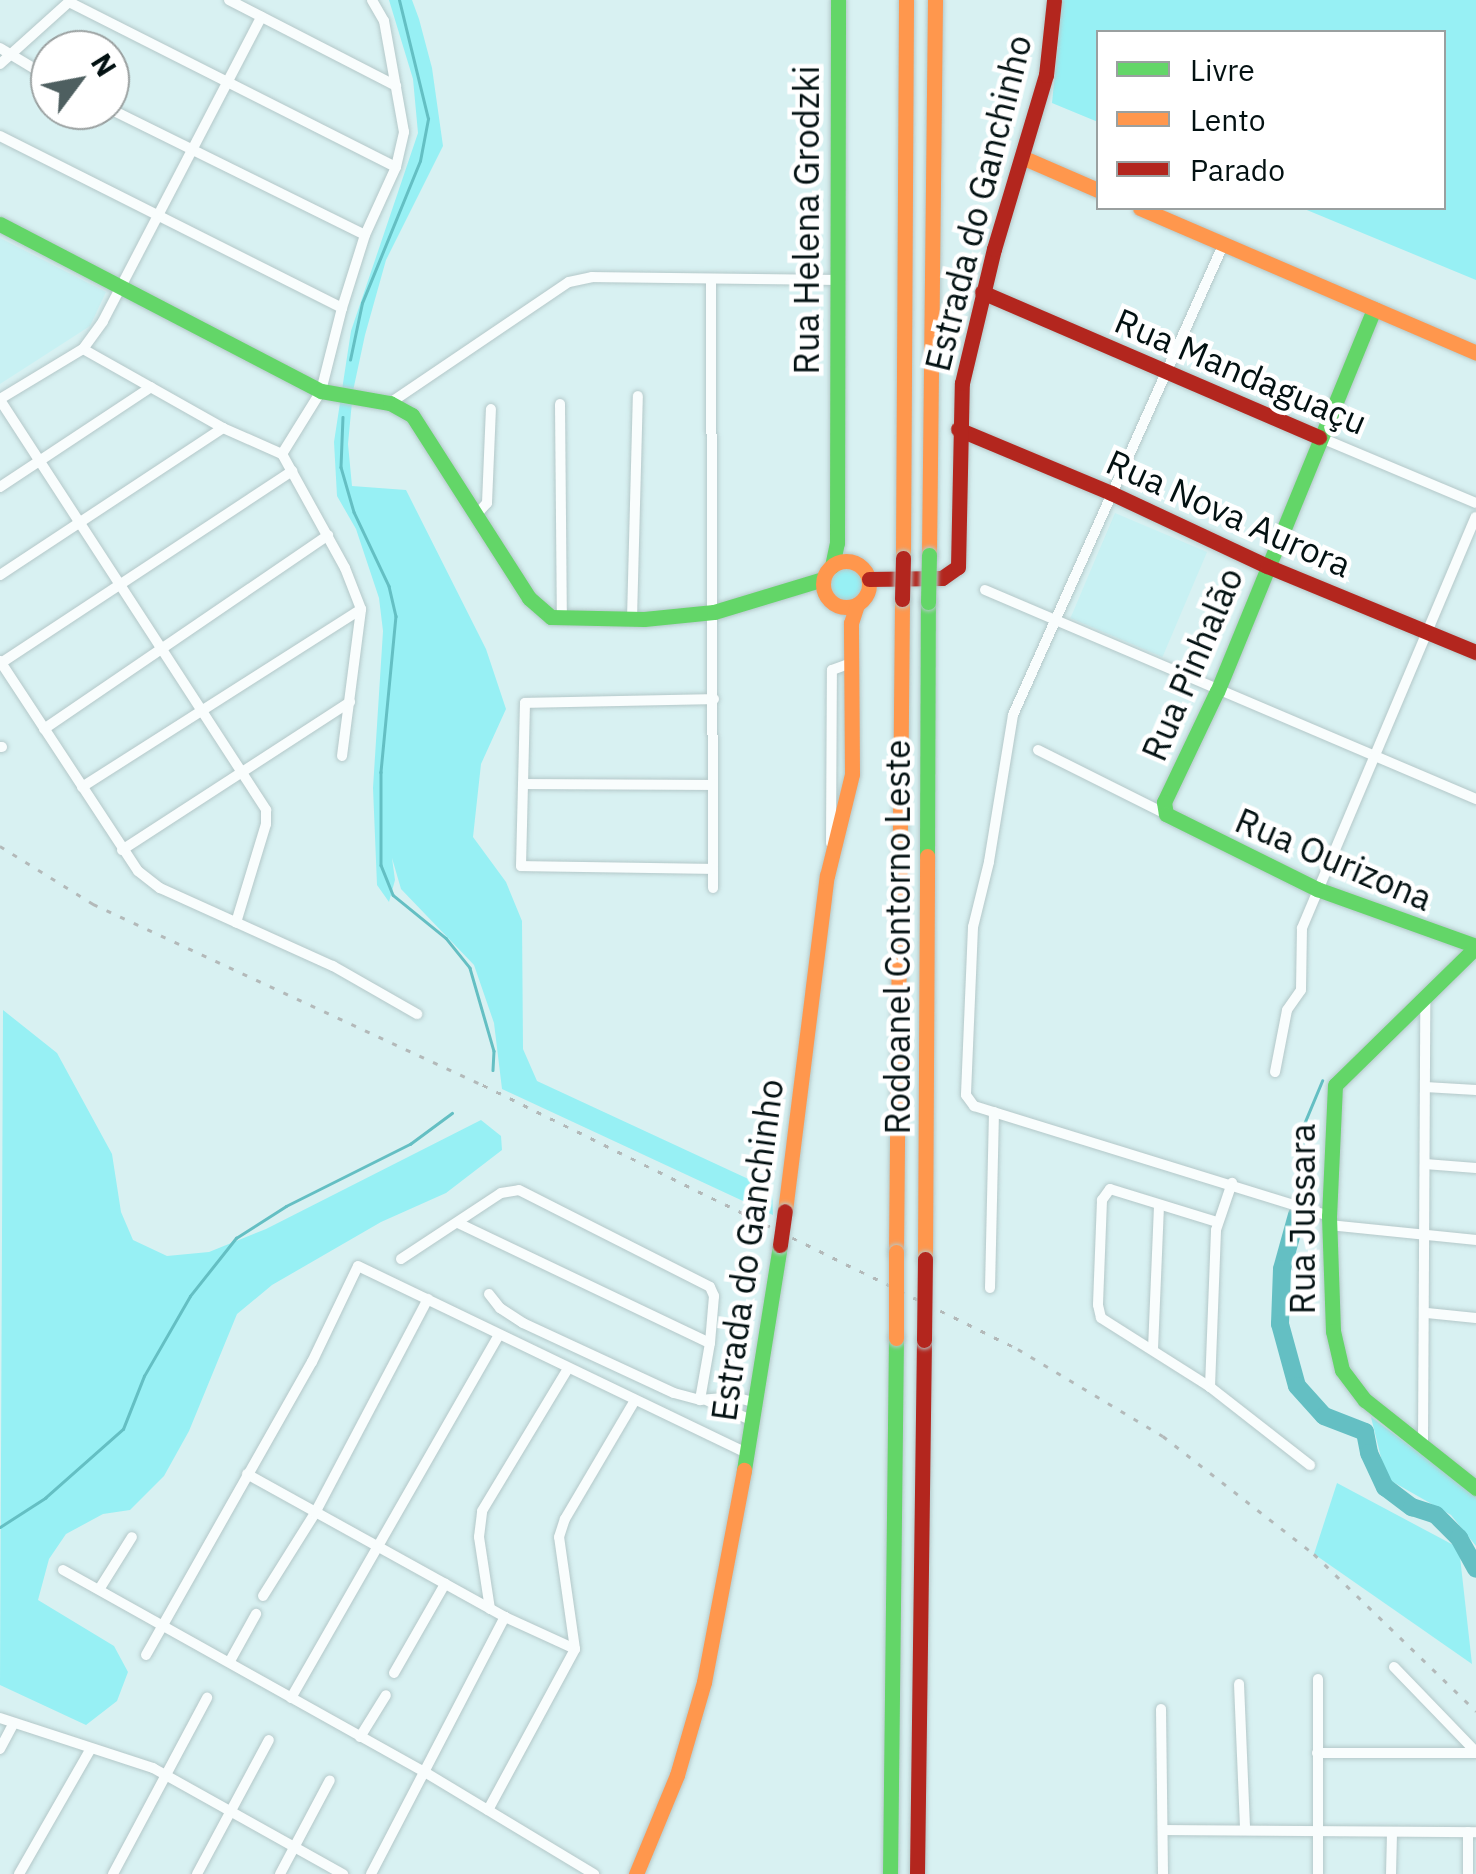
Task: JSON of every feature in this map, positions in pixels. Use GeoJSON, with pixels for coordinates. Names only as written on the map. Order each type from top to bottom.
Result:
{"type":"FeatureCollection","features":[{"type":"Feature","properties":{"kind":"main road","name":"Rua Helena Grodzki"},"geometry":{"type":"LineString","coordinates":[[823,580],[837,543],[834,440],[838,0]]}},
{"type":"Feature","properties":{"kind":"main road","name":"Rodoanel Contorno Leste"},"geometry":{"type":"LineString","coordinates":[[890,1874],[906,0]]}},
{"type":"Feature","properties":{"kind":"main road","name":"Rodoanel Contorno Leste"},"geometry":{"type":"LineString","coordinates":[[917,1874],[935,0]]}},
{"type":"Feature","properties":{"kind":"main road","name":"Estrada do Ganchinho"},"geometry":{"type":"LineString","coordinates":[[869,579],[942,578],[958,566],[962,383],[982,292],[1050,56],[1054,0]]}},
{"type":"Feature","properties":{"kind":"main road"},"geometry":{"type":"LineString","coordinates":[[1022,157],[1096,189]]}},
{"type":"Feature","properties":{"kind":"main road"},"geometry":{"type":"LineString","coordinates":[[1145,210],[1476,353]]}},
{"type":"Feature","properties":{"kind":"main road"},"geometry":{"type":"LineString","coordinates":[[0,224],[320,391],[390,403],[412,415],[541,611],[562,618],[632,619],[714,612],[823,580],[852,562],[869,579],[866,596],[849,606],[830,600],[823,580]]}},
{"type":"Feature","properties":{"kind":"main road","name":"Rua Mandaguaçu"},"geometry":{"type":"LineString","coordinates":[[982,292],[1319,437]]}},
{"type":"Feature","properties":{"kind":"main road","name":"Rua Pinhalão"},"geometry":{"type":"LineString","coordinates":[[1169,817],[1164,802],[1216,691],[1374,308]]}},
{"type":"Feature","properties":{"kind":"main road","name":"Rua Nova Aurora"},"geometry":{"type":"LineString","coordinates":[[958,429],[1112,493],[1266,566],[1476,652]]}},
{"type":"Feature","properties":{"kind":"main road","name":"Rua Helena Grodzki"},"geometry":{"type":"LineString","coordinates":[[834,440],[852,562]]}},
{"type":"Feature","properties":{"kind":"main road","name":"Estrada do Ganchinho"},"geometry":{"type":"LineString","coordinates":[[636,1874],[694,1719],[754,1420],[830,857],[852,774],[849,606]]}},
{"type":"Feature","properties":{"kind":"main road","name":"Rua Ourizona"},"geometry":{"type":"LineString","coordinates":[[1169,817],[1317,889],[1476,946]]}},
{"type":"Feature","properties":{"kind":"main road","name":"Rua Jussara"},"geometry":{"type":"LineString","coordinates":[[1476,946],[1344,1072],[1335,1086],[1329,1221],[1333,1331],[1342,1370],[1364,1400],[1476,1488]]}},
{"type":"Feature","properties":{"kind":"street"},"geometry":{"type":"LineString","coordinates":[[228,0],[396,86]]}},
{"type":"Feature","properties":{"kind":"street"},"geometry":{"type":"LineString","coordinates":[[282,454],[320,391],[365,235],[396,167],[404,132],[384,21],[372,0]]}},
{"type":"Feature","properties":{"kind":"street"},"geometry":{"type":"LineString","coordinates":[[30,69],[3,56],[70,1],[226,84],[396,167]]}},
{"type":"Feature","properties":{"kind":"street"},"geometry":{"type":"LineString","coordinates":[[236,923],[267,817],[244,773],[0,400],[83,349],[123,288],[261,17]]}},
{"type":"Feature","properties":{"kind":"street"},"geometry":{"type":"LineString","coordinates":[[130,120],[365,235]]}},
{"type":"Feature","properties":{"kind":"street"},"geometry":{"type":"LineString","coordinates":[[0,136],[342,308]]}},
{"type":"Feature","properties":{"kind":"street"},"geometry":{"type":"LineString","coordinates":[[1224,244],[1014,715],[989,862],[973,927],[966,1095],[974,1106],[1232,1183],[1329,1221],[1476,1240]]}},
{"type":"Feature","properties":{"kind":"street"},"geometry":{"type":"LineString","coordinates":[[390,403],[569,282],[592,277],[836,280]]}},
{"type":"Feature","properties":{"kind":"street"},"geometry":{"type":"LineString","coordinates":[[711,279],[713,888]]}},
{"type":"Feature","properties":{"kind":"street"},"geometry":{"type":"LineString","coordinates":[[83,349],[224,428],[282,454],[328,535],[361,609],[342,756]]}},
{"type":"Feature","properties":{"kind":"street"},"geometry":{"type":"LineString","coordinates":[[0,487],[152,387]]}},
{"type":"Feature","properties":{"kind":"street"},"geometry":{"type":"LineString","coordinates":[[632,619],[638,396]]}},
{"type":"Feature","properties":{"kind":"street"},"geometry":{"type":"LineString","coordinates":[[560,404],[562,618]]}},
{"type":"Feature","properties":{"kind":"street"},"geometry":{"type":"LineString","coordinates":[[477,514],[486,503],[492,409]]}},
{"type":"Feature","properties":{"kind":"street"},"geometry":{"type":"LineString","coordinates":[[0,575],[224,428]]}},
{"type":"Feature","properties":{"kind":"street","name":"Rua Mandaguaçu"},"geometry":{"type":"LineString","coordinates":[[1319,437],[1476,504]]}},
{"type":"Feature","properties":{"kind":"street"},"geometry":{"type":"LineString","coordinates":[[292,471],[120,588],[1,662],[122,850],[160,888],[334,966],[417,1014]]}},
{"type":"Feature","properties":{"kind":"street"},"geometry":{"type":"LineString","coordinates":[[1275,1072],[1288,1010],[1300,990],[1302,928],[1476,516]]}},
{"type":"Feature","properties":{"kind":"street"},"geometry":{"type":"LineString","coordinates":[[44,728],[328,535]]}},
{"type":"Feature","properties":{"kind":"street"},"geometry":{"type":"LineString","coordinates":[[985,590],[1476,799]]}},
{"type":"Feature","properties":{"kind":"street"},"geometry":{"type":"LineString","coordinates":[[82,786],[361,609]]}},
{"type":"Feature","properties":{"kind":"street"},"geometry":{"type":"LineString","coordinates":[[713,869],[521,866],[525,702],[714,698]]}},
{"type":"Feature","properties":{"kind":"street"},"geometry":{"type":"LineString","coordinates":[[122,850],[350,702]]}},
{"type":"Feature","properties":{"kind":"street"},"geometry":{"type":"LineString","coordinates":[[1038,750],[1169,817]]}},
{"type":"Feature","properties":{"kind":"street"},"geometry":{"type":"LineString","coordinates":[[523,784],[714,785]]}},
{"type":"Feature","properties":{"kind":"street"},"geometry":{"type":"LineString","coordinates":[[1423,1445],[1425,993]]}},
{"type":"Feature","properties":{"kind":"street"},"geometry":{"type":"LineString","coordinates":[[1425,1087],[1476,1090]]}},
{"type":"Feature","properties":{"kind":"street"},"geometry":{"type":"LineString","coordinates":[[990,1288],[994,1112]]}},
{"type":"Feature","properties":{"kind":"street"},"geometry":{"type":"LineString","coordinates":[[1425,1164],[1476,1168]]}},
{"type":"Feature","properties":{"kind":"street"},"geometry":{"type":"LineString","coordinates":[[1210,1387],[1217,1222],[1232,1183]]}},
{"type":"Feature","properties":{"kind":"street"},"geometry":{"type":"LineString","coordinates":[[1217,1222],[1117,1188],[1102,1200],[1098,1306],[1101,1318],[1210,1387],[1310,1466]]}},
{"type":"Feature","properties":{"kind":"street"},"geometry":{"type":"LineString","coordinates":[[400,1259],[501,1193],[519,1190],[702,1279],[714,1296],[704,1401]]}},
{"type":"Feature","properties":{"kind":"street"},"geometry":{"type":"LineString","coordinates":[[1153,1350],[1159,1205]]}},
{"type":"Feature","properties":{"kind":"street"},"geometry":{"type":"LineString","coordinates":[[458,1222],[710,1343]]}},
{"type":"Feature","properties":{"kind":"street"},"geometry":{"type":"LineString","coordinates":[[146,1655],[312,1362],[358,1266],[498,1337],[748,1454]]}},
{"type":"Feature","properties":{"kind":"street"},"geometry":{"type":"LineString","coordinates":[[489,1294],[500,1308],[522,1323],[674,1393],[754,1420]]}},
{"type":"Feature","properties":{"kind":"street"},"geometry":{"type":"LineString","coordinates":[[263,1596],[314,1513],[428,1299]]}},
{"type":"Feature","properties":{"kind":"street"},"geometry":{"type":"LineString","coordinates":[[1426,1313],[1476,1318]]}},
{"type":"Feature","properties":{"kind":"street"},"geometry":{"type":"LineString","coordinates":[[292,1698],[498,1337]]}},
{"type":"Feature","properties":{"kind":"street"},"geometry":{"type":"LineString","coordinates":[[490,1609],[479,1537],[482,1511],[567,1370]]}},
{"type":"Feature","properties":{"kind":"street"},"geometry":{"type":"LineString","coordinates":[[704,1401],[725,1397],[756,1403]]}},
{"type":"Feature","properties":{"kind":"street"},"geometry":{"type":"LineString","coordinates":[[722,1410],[725,1397]]}},
{"type":"Feature","properties":{"kind":"street"},"geometry":{"type":"LineString","coordinates":[[488,1810],[575,1649],[559,1536],[565,1519],[634,1402]]}},
{"type":"Feature","properties":{"kind":"street"},"geometry":{"type":"LineString","coordinates":[[247,1474],[490,1609],[575,1649]]}},
{"type":"Feature","properties":{"kind":"street"},"geometry":{"type":"LineString","coordinates":[[100,1588],[132,1537]]}},
{"type":"Feature","properties":{"kind":"street"},"geometry":{"type":"LineString","coordinates":[[62,1570],[164,1623],[424,1771],[594,1874]]}},
{"type":"Feature","properties":{"kind":"street"},"geometry":{"type":"LineString","coordinates":[[394,1674],[445,1584]]}},
{"type":"Feature","properties":{"kind":"street"},"geometry":{"type":"LineString","coordinates":[[230,1661],[256,1614]]}},
{"type":"Feature","properties":{"kind":"street"},"geometry":{"type":"LineString","coordinates":[[371,1874],[506,1617]]}},
{"type":"Feature","properties":{"kind":"street"},"geometry":{"type":"LineString","coordinates":[[1394,1668],[1476,1752]]}},
{"type":"Feature","properties":{"kind":"street"},"geometry":{"type":"LineString","coordinates":[[1318,1679],[1318,1874]]}},
{"type":"Feature","properties":{"kind":"street"},"geometry":{"type":"LineString","coordinates":[[1239,1684],[1244,1830]]}},
{"type":"Feature","properties":{"kind":"street"},"geometry":{"type":"LineString","coordinates":[[360,1737],[386,1695]]}},
{"type":"Feature","properties":{"kind":"street"},"geometry":{"type":"LineString","coordinates":[[113,1874],[207,1698]]}},
{"type":"Feature","properties":{"kind":"street"},"geometry":{"type":"LineString","coordinates":[[1161,1709],[1163,1874]]}},
{"type":"Feature","properties":{"kind":"street"},"geometry":{"type":"LineString","coordinates":[[0,1718],[164,1774],[343,1874]]}},
{"type":"Feature","properties":{"kind":"street"},"geometry":{"type":"LineString","coordinates":[[0,1748],[13,1724]]}},
{"type":"Feature","properties":{"kind":"street"},"geometry":{"type":"LineString","coordinates":[[197,1874],[269,1740]]}},
{"type":"Feature","properties":{"kind":"street"},"geometry":{"type":"LineString","coordinates":[[19,1874],[90,1750]]}},
{"type":"Feature","properties":{"kind":"street"},"geometry":{"type":"LineString","coordinates":[[1317,1753],[1476,1752]]}},
{"type":"Feature","properties":{"kind":"street"},"geometry":{"type":"LineString","coordinates":[[280,1874],[330,1780]]}},
{"type":"Feature","properties":{"kind":"street"},"geometry":{"type":"LineString","coordinates":[[1165,1830],[1472,1832],[1468,1874]]}},
{"type":"Feature","properties":{"kind":"street"},"geometry":{"type":"LineString","coordinates":[[1392,1833],[1392,1874]]}},
{"type":"Feature","properties":{"kind":"shaded area"},"geometry":{"type":"Polygon","coordinates":[[[389,0],[412,0],[432,68],[443,146],[386,260],[365,335],[353,391],[348,444],[352,486],[406,490],[486,649],[506,709],[481,764],[473,837],[506,882],[522,921],[523,1049],[537,1081],[772,1190],[773,1215],[502,1089],[494,1023],[474,965],[401,889],[392,858],[395,880],[389,902],[377,885],[373,788],[383,631],[379,598],[356,529],[337,496],[334,442],[351,331],[418,133],[413,79],[389,0]]]}},
{"type":"Feature","properties":{"kind":"shaded area"},"geometry":{"type":"Polygon","coordinates":[[[1062,0],[1476,0],[1476,280],[1307,210],[1446,210],[1446,30],[1096,30],[1096,121],[1052,103],[1062,0]]]}},
{"type":"Feature","properties":{"kind":"shaded area"},"geometry":{"type":"Polygon","coordinates":[[[0,238],[106,292],[90,326],[0,384],[0,238]]]}},
{"type":"Feature","properties":{"kind":"shaded area"},"geometry":{"type":"Polygon","coordinates":[[[1115,513],[1207,552],[1163,657],[1070,618],[1115,513]]]}},
{"type":"Feature","properties":{"kind":"shaded area"},"geometry":{"type":"Polygon","coordinates":[[[846,566],[859,571],[864,584],[859,597],[846,602],[833,597],[828,584],[833,571],[846,566]]]}},
{"type":"Feature","properties":{"kind":"shaded area"},"geometry":{"type":"Polygon","coordinates":[[[3,1010],[57,1053],[112,1154],[121,1212],[133,1240],[167,1256],[209,1252],[266,1229],[481,1120],[501,1136],[502,1150],[446,1193],[381,1222],[272,1285],[237,1314],[189,1431],[164,1476],[130,1510],[103,1514],[66,1534],[49,1559],[38,1600],[114,1646],[128,1672],[117,1701],[86,1725],[0,1685],[3,1010]]]}},
{"type":"Feature","properties":{"kind":"shaded area"},"geometry":{"type":"Polygon","coordinates":[[[1371,1417],[1476,1495],[1476,1546],[1451,1515],[1386,1478],[1371,1417]]]}},
{"type":"Feature","properties":{"kind":"shaded area"},"geometry":{"type":"Polygon","coordinates":[[[1337,1483],[1459,1548],[1472,1664],[1314,1554],[1337,1483]]]}},
{"type":"Feature","properties":{"kind":"waterway"},"geometry":{"type":"LineString","coordinates":[[350,360],[362,303],[420,161],[428,119],[399,0]]}},
{"type":"Feature","properties":{"kind":"waterway"},"geometry":{"type":"LineString","coordinates":[[343,417],[341,467],[354,512],[389,586],[396,616],[381,772],[381,865],[393,895],[446,938],[470,968],[494,1051],[493,1070]]}},
{"type":"Feature","properties":{"kind":"waterway"},"geometry":{"type":"LineString","coordinates":[[1301,1193],[1304,1124],[1322,1081]]}},
{"type":"Feature","properties":{"kind":"waterway"},"geometry":{"type":"LineString","coordinates":[[0,1527],[45,1498],[123,1429],[144,1376],[190,1296],[236,1238],[286,1206],[410,1144],[452,1113]]}},
{"type":"Feature","properties":{"kind":"waterway"},"geometry":{"type":"LineString","coordinates":[[1297,1215],[1282,1269],[1280,1324],[1297,1386],[1324,1416],[1365,1432],[1369,1453],[1385,1487],[1412,1507],[1436,1515],[1459,1538],[1476,1569]]}},
{"type":"Feature","properties":{"kind":"railway"},"geometry":{"type":"LineString","coordinates":[[0,846],[93,904],[483,1085],[1018,1349],[1163,1436],[1314,1554],[1476,1711]]}},
{"type":"Feature","properties":{"kind":"traffic: fast"},"geometry":{"type":"LineString","coordinates":[[832,566],[837,543],[838,0]]}},
{"type":"Feature","properties":{"kind":"traffic: fast"},"geometry":{"type":"LineString","coordinates":[[0,224],[321,391],[390,403],[412,415],[529,598],[551,617],[644,619],[714,612],[823,579]]}},
{"type":"Feature","properties":{"kind":"traffic: fast"},"geometry":{"type":"LineString","coordinates":[[1374,309],[1217,691],[1164,802],[1166,814],[1317,889],[1476,946]]}},
{"type":"Feature","properties":{"kind":"traffic: fast"},"geometry":{"type":"LineString","coordinates":[[928,602],[929,555]]}},
{"type":"Feature","properties":{"kind":"traffic: fast"},"geometry":{"type":"LineString","coordinates":[[927,856],[928,602]]}},
{"type":"Feature","properties":{"kind":"traffic: fast"},"geometry":{"type":"LineString","coordinates":[[1476,947],[1335,1085],[1329,1216],[1333,1331],[1342,1370],[1365,1400],[1476,1488]]}},
{"type":"Feature","properties":{"kind":"traffic: fast"},"geometry":{"type":"LineString","coordinates":[[744,1470],[780,1245]]}},
{"type":"Feature","properties":{"kind":"traffic: fast"},"geometry":{"type":"LineString","coordinates":[[890,1874],[896,1338]]}},
{"type":"Feature","properties":{"kind":"traffic: slow"},"geometry":{"type":"LineString","coordinates":[[903,558],[906,0]]}},
{"type":"Feature","properties":{"kind":"traffic: slow"},"geometry":{"type":"LineString","coordinates":[[929,555],[935,0]]}},
{"type":"Feature","properties":{"kind":"traffic: slow"},"geometry":{"type":"LineString","coordinates":[[1022,157],[1096,189]]}},
{"type":"Feature","properties":{"kind":"traffic: slow"},"geometry":{"type":"LineString","coordinates":[[1145,210],[1476,353]]}},
{"type":"Feature","properties":{"kind":"traffic: slow"},"geometry":{"type":"LineString","coordinates":[[846,561],[862,568],[869,584],[862,600],[846,607],[830,600],[823,584],[830,568],[846,561]]}},
{"type":"Feature","properties":{"kind":"traffic: slow"},"geometry":{"type":"LineString","coordinates":[[896,1252],[902,599]]}},
{"type":"Feature","properties":{"kind":"traffic: slow"},"geometry":{"type":"LineString","coordinates":[[785,1211],[827,876],[852,774],[851,623],[857,605]]}},
{"type":"Feature","properties":{"kind":"traffic: slow"},"geometry":{"type":"LineString","coordinates":[[925,1259],[927,856]]}},
{"type":"Feature","properties":{"kind":"traffic: slow"},"geometry":{"type":"LineString","coordinates":[[896,1252],[896,1338]]}},
{"type":"Feature","properties":{"kind":"traffic: slow"},"geometry":{"type":"LineString","coordinates":[[636,1874],[677,1775],[704,1682],[744,1470]]}},
{"type":"Feature","properties":{"kind":"traffic: jam"},"geometry":{"type":"LineString","coordinates":[[869,579],[942,578],[958,567],[962,383],[994,249],[1046,75],[1054,0]]}},
{"type":"Feature","properties":{"kind":"traffic: jam"},"geometry":{"type":"LineString","coordinates":[[982,292],[1319,437]]}},
{"type":"Feature","properties":{"kind":"traffic: jam"},"geometry":{"type":"LineString","coordinates":[[958,429],[1111,493],[1267,566],[1476,652]]}},
{"type":"Feature","properties":{"kind":"traffic: jam"},"geometry":{"type":"LineString","coordinates":[[902,599],[903,558]]}},
{"type":"Feature","properties":{"kind":"traffic: jam"},"geometry":{"type":"LineString","coordinates":[[780,1245],[785,1211]]}},
{"type":"Feature","properties":{"kind":"traffic: jam"},"geometry":{"type":"LineString","coordinates":[[924,1340],[925,1259]]}},
{"type":"Feature","properties":{"kind":"traffic: jam"},"geometry":{"type":"LineString","coordinates":[[917,1874],[924,1340]]}}]}
